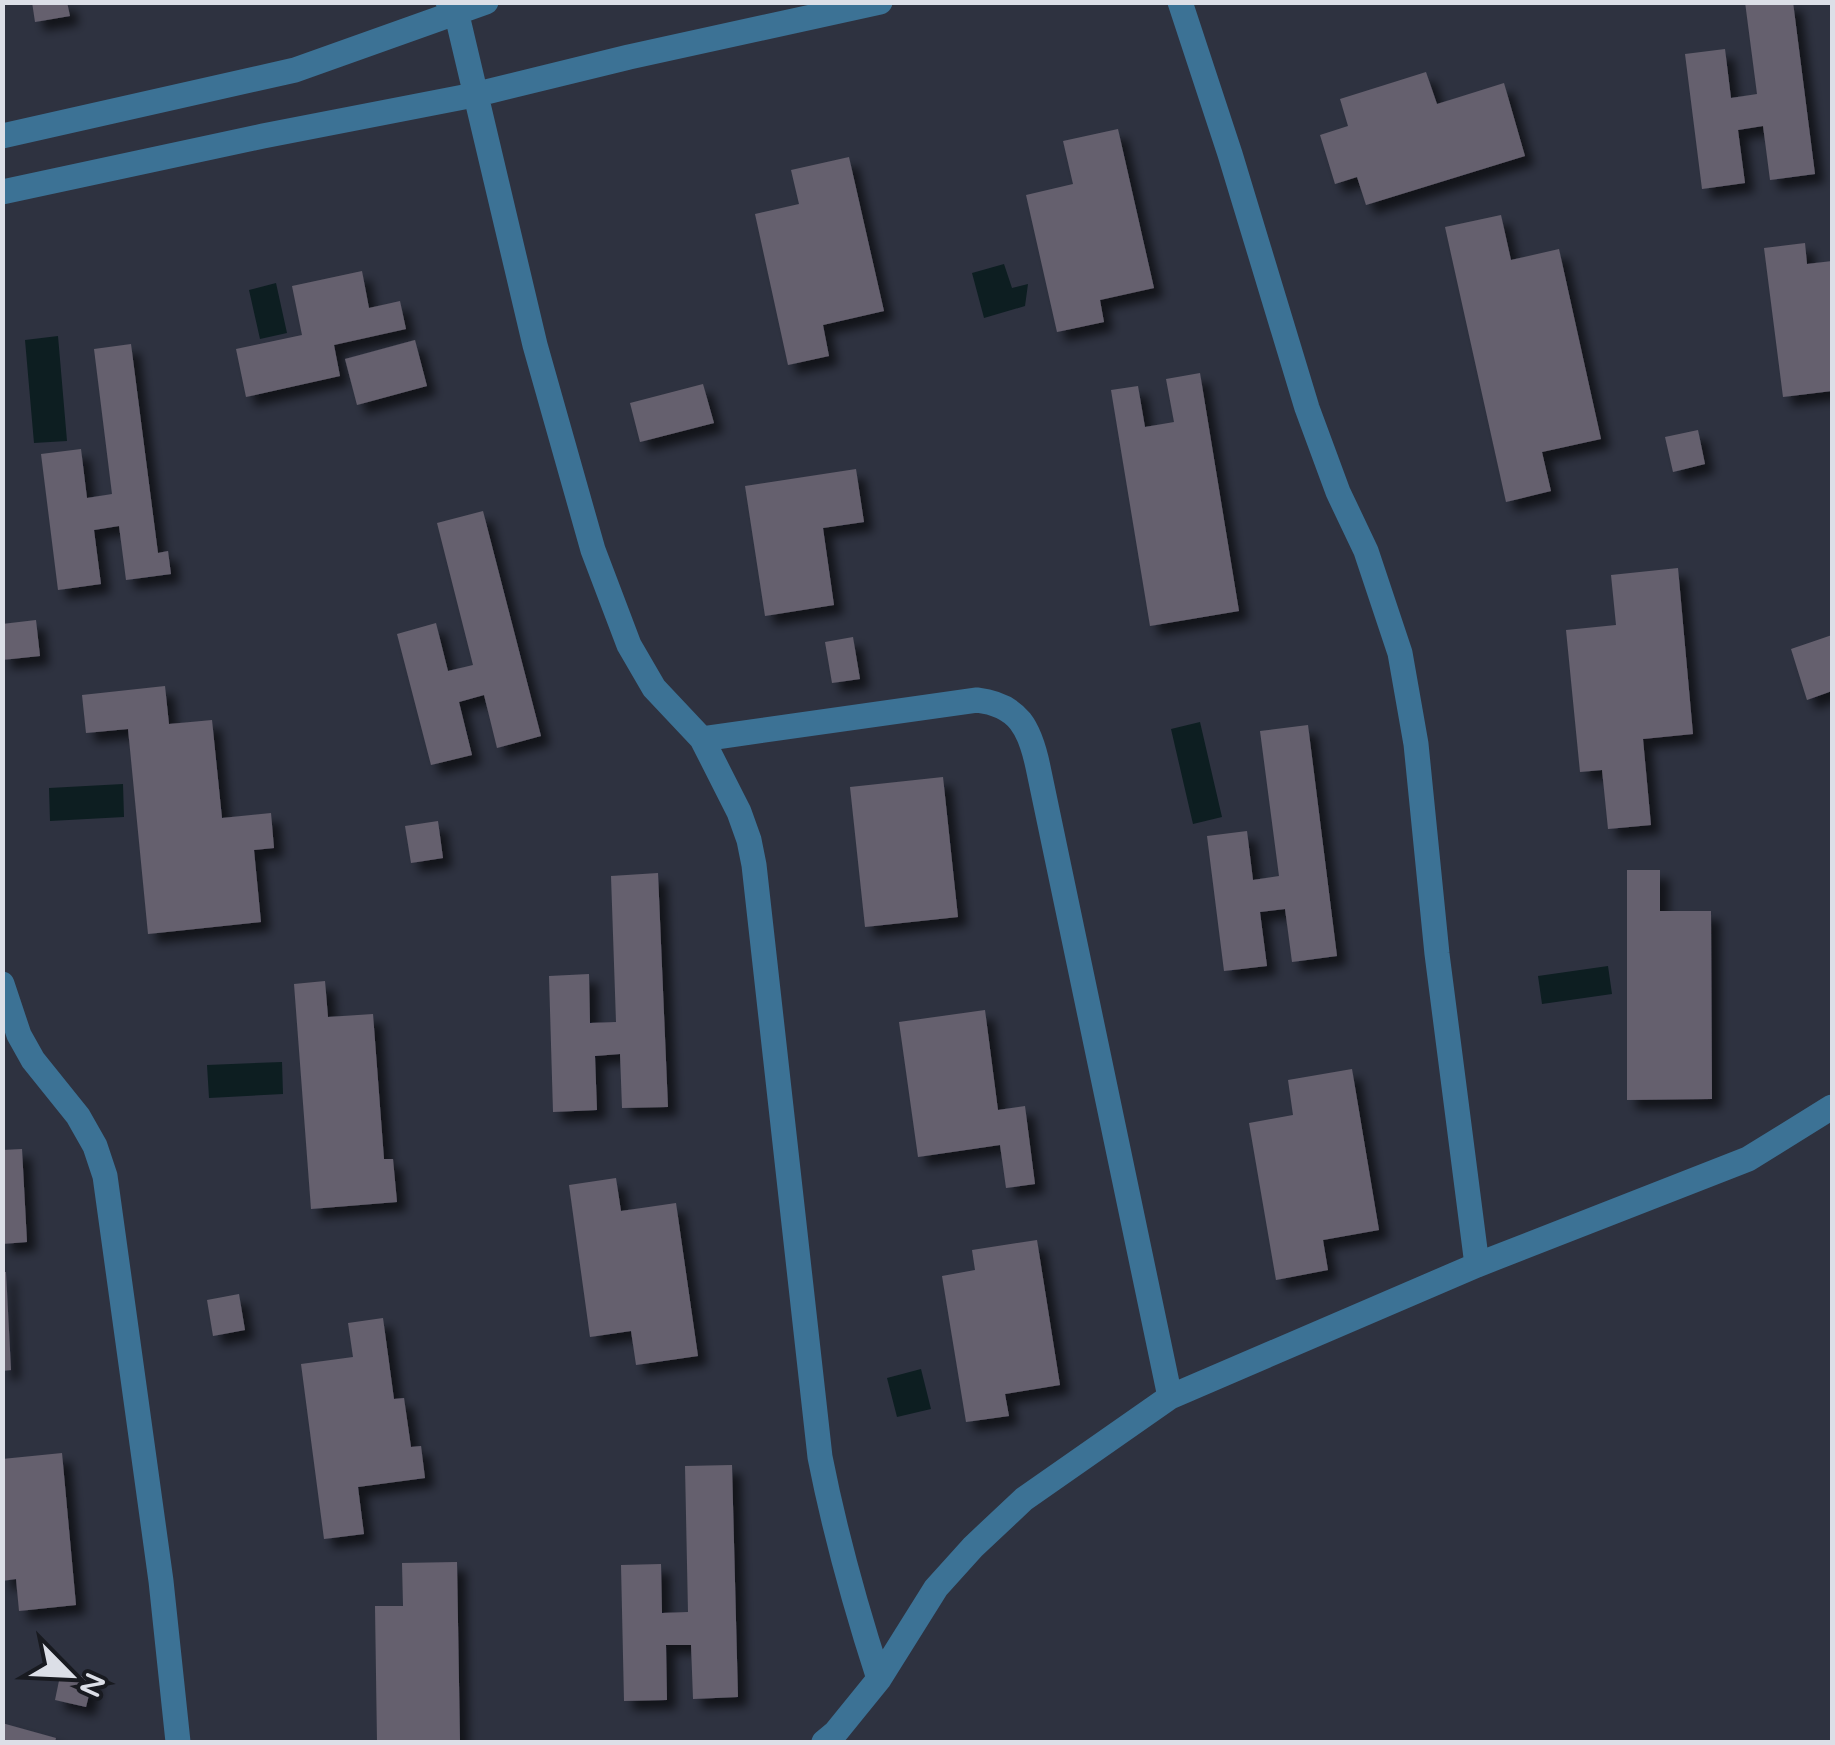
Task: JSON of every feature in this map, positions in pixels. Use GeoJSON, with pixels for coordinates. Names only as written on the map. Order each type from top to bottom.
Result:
{"type":"FeatureCollection","features":[{"type":"Feature","properties":{"kind":"street"},"geometry":{"type":"LineString","coordinates":[[2,136],[295,70],[406,32],[452,7],[486,2]]}},
{"type":"Feature","properties":{"kind":"street"},"geometry":{"type":"LineString","coordinates":[[2,192],[474,96],[629,57],[880,2]]}},
{"type":"Feature","properties":{"kind":"street"},"geometry":{"type":"LineString","coordinates":[[1180,2],[1307,408],[1338,492],[1366,551],[1400,653],[1416,744],[1476,1265]]}},
{"type":"Feature","properties":{"kind":"street"},"geometry":{"type":"LineString","coordinates":[[452,7],[535,346],[593,550],[629,645],[654,688],[702,739],[739,812],[752,852],[820,1457],[849,1586],[879,1679]]}},
{"type":"Feature","properties":{"kind":"street"},"geometry":{"type":"LineString","coordinates":[[702,739],[977,700],[992,702],[1025,725],[1038,767],[1170,1396]]}},
{"type":"Feature","properties":{"kind":"street"},"geometry":{"type":"LineString","coordinates":[[2,984],[19,1035],[33,1060],[78,1116],[105,1176],[162,1581],[178,1742]]}},
{"type":"Feature","properties":{"kind":"street"},"geometry":{"type":"LineString","coordinates":[[824,1742],[879,1679],[936,1588],[986,1535],[1024,1498],[1170,1396],[1476,1265],[1748,1159],[1832,1106]]}},
{"type":"Feature","properties":{"kind":"shaded area"},"geometry":{"type":"Polygon","coordinates":[[[1004,264],[1012,288],[1028,284],[1025,306],[984,318],[972,273],[1004,264]]]}},
{"type":"Feature","properties":{"kind":"shaded area"},"geometry":{"type":"Polygon","coordinates":[[[276,283],[287,333],[260,339],[249,290],[276,283]]]}},
{"type":"Feature","properties":{"kind":"shaded area"},"geometry":{"type":"Polygon","coordinates":[[[58,336],[67,441],[34,443],[25,340],[58,336]]]}},
{"type":"Feature","properties":{"kind":"shaded area"},"geometry":{"type":"Polygon","coordinates":[[[1200,722],[1222,817],[1193,824],[1171,729],[1200,722]]]}},
{"type":"Feature","properties":{"kind":"shaded area"},"geometry":{"type":"Polygon","coordinates":[[[123,784],[124,817],[50,821],[49,788],[123,784]]]}},
{"type":"Feature","properties":{"kind":"shaded area"},"geometry":{"type":"Polygon","coordinates":[[[1608,966],[1612,994],[1542,1004],[1538,976],[1608,966]]]}},
{"type":"Feature","properties":{"kind":"shaded area"},"geometry":{"type":"Polygon","coordinates":[[[282,1062],[283,1094],[209,1098],[207,1065],[282,1062]]]}},
{"type":"Feature","properties":{"kind":"shaded area"},"geometry":{"type":"Polygon","coordinates":[[[921,1369],[931,1409],[897,1417],[887,1378],[921,1369]]]}},
{"type":"Feature","properties":{"kind":"building"},"geometry":{"type":"Polygon","coordinates":[[[32,2],[67,2],[70,16],[35,22],[32,2]]]}},
{"type":"Feature","properties":{"kind":"building"},"geometry":{"type":"Polygon","coordinates":[[[1745,2],[1793,2],[1815,174],[1770,180],[1763,126],[1738,130],[1745,183],[1702,189],[1685,54],[1725,49],[1731,98],[1757,94],[1745,2]]]}},
{"type":"Feature","properties":{"kind":"building"},"geometry":{"type":"Polygon","coordinates":[[[1426,72],[1437,104],[1504,83],[1525,156],[1366,205],[1357,177],[1335,184],[1320,135],[1348,126],[1340,99],[1426,72]]]}},
{"type":"Feature","properties":{"kind":"building"},"geometry":{"type":"Polygon","coordinates":[[[1118,129],[1154,288],[1100,300],[1104,322],[1057,332],[1026,195],[1073,184],[1063,141],[1118,129]]]}},
{"type":"Feature","properties":{"kind":"building"},"geometry":{"type":"Polygon","coordinates":[[[849,157],[884,311],[823,325],[829,356],[788,365],[755,214],[799,204],[791,170],[849,157]]]}},
{"type":"Feature","properties":{"kind":"building"},"geometry":{"type":"Polygon","coordinates":[[[1501,215],[1511,260],[1559,249],[1601,439],[1542,452],[1551,491],[1506,502],[1445,227],[1501,215]]]}},
{"type":"Feature","properties":{"kind":"building"},"geometry":{"type":"Polygon","coordinates":[[[1805,243],[1807,264],[1832,261],[1832,391],[1783,397],[1764,248],[1805,243]]]}},
{"type":"Feature","properties":{"kind":"building"},"geometry":{"type":"Polygon","coordinates":[[[362,271],[369,308],[400,301],[406,329],[334,345],[340,376],[246,397],[236,349],[302,335],[292,286],[362,271]]]}},
{"type":"Feature","properties":{"kind":"building"},"geometry":{"type":"Polygon","coordinates":[[[415,340],[427,386],[357,405],[345,359],[415,340]]]}},
{"type":"Feature","properties":{"kind":"building"},"geometry":{"type":"Polygon","coordinates":[[[131,344],[158,553],[168,551],[171,574],[126,580],[119,526],[94,530],[101,584],[58,590],[41,454],[81,449],[87,498],[112,494],[94,349],[131,344]]]}},
{"type":"Feature","properties":{"kind":"building"},"geometry":{"type":"Polygon","coordinates":[[[1200,373],[1239,611],[1150,626],[1111,390],[1138,386],[1145,427],[1174,422],[1166,379],[1200,373]]]}},
{"type":"Feature","properties":{"kind":"building"},"geometry":{"type":"Polygon","coordinates":[[[703,384],[714,423],[640,442],[630,403],[703,384]]]}},
{"type":"Feature","properties":{"kind":"building"},"geometry":{"type":"Polygon","coordinates":[[[1698,430],[1705,464],[1673,472],[1665,437],[1698,430]]]}},
{"type":"Feature","properties":{"kind":"building"},"geometry":{"type":"Polygon","coordinates":[[[856,469],[864,522],[823,528],[834,605],[765,616],[745,486],[856,469]]]}},
{"type":"Feature","properties":{"kind":"building"},"geometry":{"type":"Polygon","coordinates":[[[483,511],[541,736],[497,748],[484,695],[459,702],[472,755],[431,765],[397,634],[436,623],[448,671],[473,665],[437,523],[483,511]]]}},
{"type":"Feature","properties":{"kind":"building"},"geometry":{"type":"Polygon","coordinates":[[[1678,568],[1693,734],[1643,739],[1651,825],[1608,829],[1602,770],[1580,772],[1566,630],[1616,625],[1611,575],[1678,568]]]}},
{"type":"Feature","properties":{"kind":"building"},"geometry":{"type":"Polygon","coordinates":[[[36,620],[40,656],[2,660],[2,624],[36,620]]]}},
{"type":"Feature","properties":{"kind":"building"},"geometry":{"type":"Polygon","coordinates":[[[1832,635],[1832,691],[1807,700],[1791,649],[1832,635]]]}},
{"type":"Feature","properties":{"kind":"building"},"geometry":{"type":"Polygon","coordinates":[[[853,637],[860,679],[832,683],[825,642],[853,637]]]}},
{"type":"Feature","properties":{"kind":"building"},"geometry":{"type":"Polygon","coordinates":[[[165,686],[169,724],[212,720],[222,818],[271,813],[274,848],[254,850],[261,922],[148,934],[128,729],[86,733],[82,695],[165,686]]]}},
{"type":"Feature","properties":{"kind":"building"},"geometry":{"type":"Polygon","coordinates":[[[1308,725],[1337,956],[1292,962],[1285,909],[1260,912],[1267,966],[1224,971],[1207,836],[1247,831],[1253,880],[1279,876],[1260,731],[1308,725]]]}},
{"type":"Feature","properties":{"kind":"building"},"geometry":{"type":"Polygon","coordinates":[[[943,777],[958,917],[865,927],[850,787],[943,777]]]}},
{"type":"Feature","properties":{"kind":"building"},"geometry":{"type":"Polygon","coordinates":[[[438,821],[443,858],[411,863],[405,826],[438,821]]]}},
{"type":"Feature","properties":{"kind":"building"},"geometry":{"type":"Polygon","coordinates":[[[1627,870],[1660,870],[1660,911],[1711,911],[1712,1099],[1627,1100],[1627,870]]]}},
{"type":"Feature","properties":{"kind":"building"},"geometry":{"type":"Polygon","coordinates":[[[658,873],[668,1107],[622,1108],[620,1054],[595,1056],[597,1110],[553,1112],[549,976],[589,974],[590,1023],[616,1022],[611,876],[658,873]]]}},
{"type":"Feature","properties":{"kind":"building"},"geometry":{"type":"Polygon","coordinates":[[[325,981],[328,1017],[373,1014],[384,1159],[393,1159],[397,1202],[311,1209],[294,984],[325,981]]]}},
{"type":"Feature","properties":{"kind":"building"},"geometry":{"type":"Polygon","coordinates":[[[985,1010],[998,1110],[1025,1106],[1035,1184],[1006,1188],[1000,1145],[918,1157],[899,1022],[985,1010]]]}},
{"type":"Feature","properties":{"kind":"building"},"geometry":{"type":"Polygon","coordinates":[[[1352,1069],[1379,1230],[1323,1240],[1328,1270],[1276,1280],[1249,1123],[1293,1115],[1288,1080],[1352,1069]]]}},
{"type":"Feature","properties":{"kind":"building"},"geometry":{"type":"Polygon","coordinates":[[[22,1149],[27,1242],[2,1244],[2,1150],[22,1149]]]}},
{"type":"Feature","properties":{"kind":"building"},"geometry":{"type":"Polygon","coordinates":[[[616,1178],[621,1211],[676,1203],[698,1356],[636,1365],[631,1331],[590,1337],[569,1185],[616,1178]]]}},
{"type":"Feature","properties":{"kind":"building"},"geometry":{"type":"Polygon","coordinates":[[[1037,1240],[1060,1385],[1005,1394],[1009,1416],[966,1422],[942,1276],[975,1270],[972,1250],[1037,1240]]]}},
{"type":"Feature","properties":{"kind":"building"},"geometry":{"type":"Polygon","coordinates":[[[2,1272],[6,1272],[11,1370],[2,1371],[2,1272]]]}},
{"type":"Feature","properties":{"kind":"building"},"geometry":{"type":"Polygon","coordinates":[[[239,1294],[245,1330],[213,1336],[207,1300],[239,1294]]]}},
{"type":"Feature","properties":{"kind":"building"},"geometry":{"type":"Polygon","coordinates":[[[383,1318],[394,1399],[404,1398],[411,1447],[421,1446],[425,1478],[358,1487],[364,1534],[324,1539],[301,1364],[353,1357],[348,1323],[383,1318]]]}},
{"type":"Feature","properties":{"kind":"building"},"geometry":{"type":"Polygon","coordinates":[[[62,1453],[76,1605],[19,1611],[16,1579],[2,1581],[2,1459],[62,1453]]]}},
{"type":"Feature","properties":{"kind":"building"},"geometry":{"type":"Polygon","coordinates":[[[732,1465],[738,1697],[693,1699],[691,1645],[666,1645],[667,1700],[624,1701],[621,1565],[661,1564],[662,1613],[688,1612],[685,1466],[732,1465]]]}},
{"type":"Feature","properties":{"kind":"building"},"geometry":{"type":"Polygon","coordinates":[[[457,1562],[460,1742],[377,1742],[375,1606],[403,1606],[402,1563],[457,1562]]]}},
{"type":"Feature","properties":{"kind":"building"},"geometry":{"type":"Polygon","coordinates":[[[61,1671],[93,1679],[86,1707],[55,1700],[61,1671]]]}},
{"type":"Feature","properties":{"kind":"building"},"geometry":{"type":"Polygon","coordinates":[[[2,1723],[56,1738],[55,1742],[2,1742],[2,1723]]]}}]}
